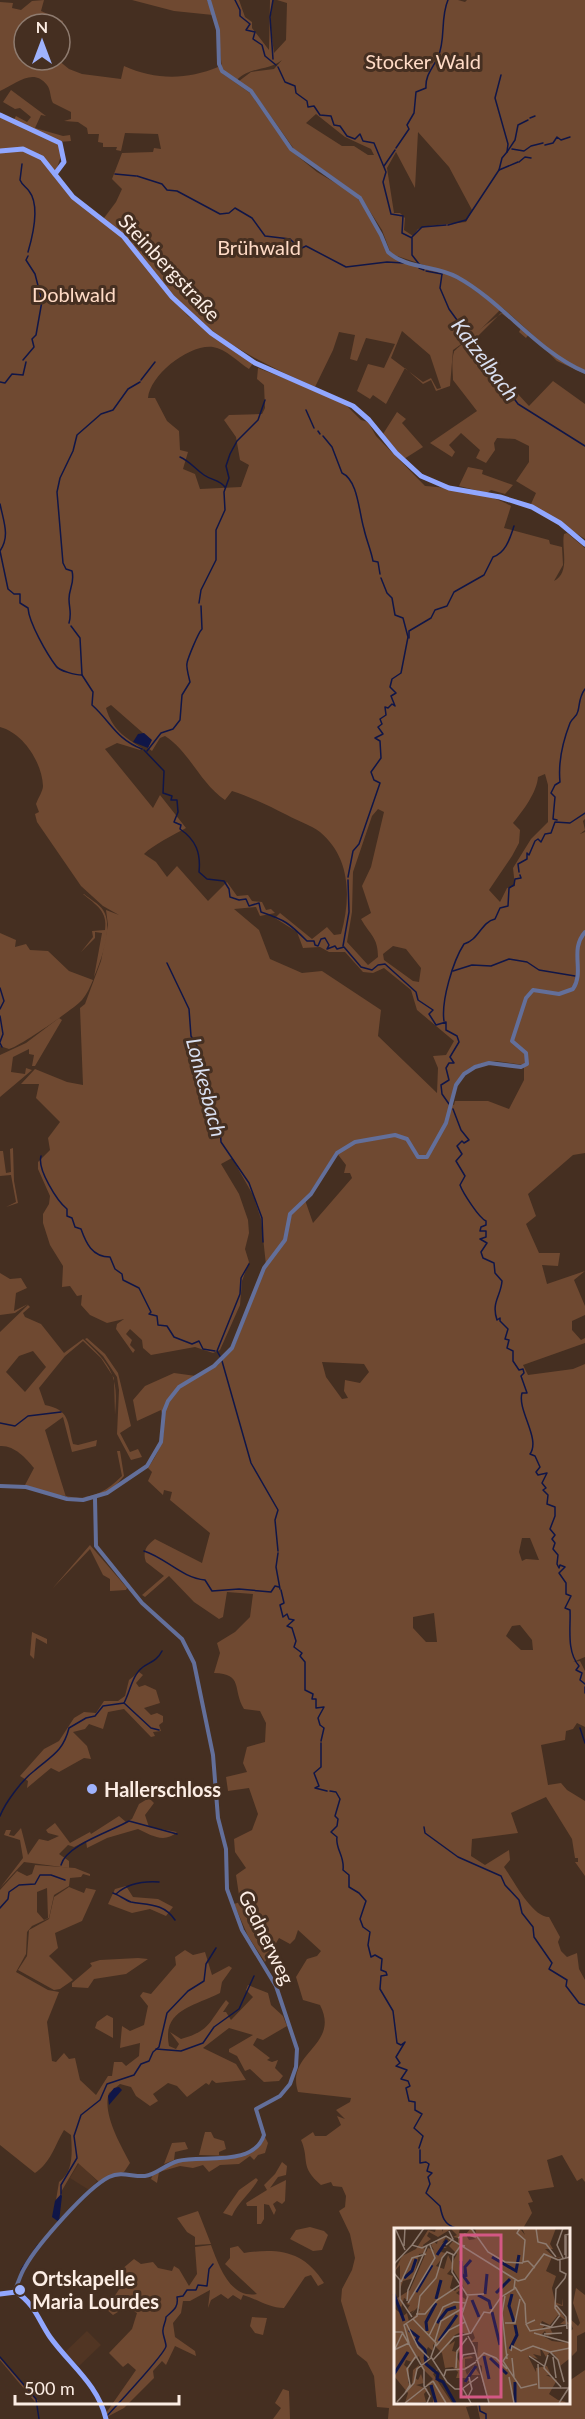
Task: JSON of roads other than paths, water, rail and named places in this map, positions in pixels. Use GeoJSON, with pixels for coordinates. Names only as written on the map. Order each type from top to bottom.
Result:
{"type":"FeatureCollection","features":[{"type":"Feature","properties":{"kind":"main road"},"geometry":{"type":"LineString","coordinates":[[0,115],[60,143],[64,162],[55,174]]}},
{"type":"Feature","properties":{"kind":"main road","name":"Steinbergstraße"},"geometry":{"type":"LineString","coordinates":[[0,151],[16,148],[30,150],[45,160],[73,197],[123,236],[172,297],[226,345],[282,376],[353,406],[369,420],[408,465],[426,479],[449,488],[500,497],[532,507],[560,524],[585,544]]}},
{"type":"Feature","properties":{"kind":"main road"},"geometry":{"type":"LineString","coordinates":[[0,2294],[14,2292],[31,2305],[51,2338],[88,2380],[101,2403],[106,2419]]}},
{"type":"Feature","properties":{"kind":"street"},"geometry":{"type":"LineString","coordinates":[[209,0],[218,30],[219,64],[222,71],[251,92],[291,149],[360,198],[388,252],[426,269],[458,277],[499,306],[560,361],[585,372]]}},
{"type":"Feature","properties":{"kind":"street"},"geometry":{"type":"LineString","coordinates":[[0,1486],[30,1488],[77,1500],[95,1498],[109,1492],[151,1462],[161,1442],[164,1410],[171,1397],[181,1386],[214,1366],[232,1348],[265,1266],[285,1240],[290,1216],[311,1194],[336,1153],[346,1145],[361,1140],[395,1135],[407,1140],[418,1157],[428,1156],[448,1120],[456,1085],[464,1074],[489,1063],[521,1067],[527,1064],[526,1053],[512,1041],[526,998],[535,990],[562,994],[573,989],[579,973],[577,946],[585,932]]}},
{"type":"Feature","properties":{"kind":"street","name":"Gednerweg"},"geometry":{"type":"LineString","coordinates":[[14,2292],[33,2255],[99,2183],[118,2174],[147,2176],[179,2161],[200,2157],[230,2158],[255,2149],[264,2135],[256,2116],[256,2109],[278,2098],[293,2080],[297,2052],[278,1992],[242,1930],[227,1890],[225,1847],[218,1818],[213,1755],[195,1666],[182,1639],[142,1603],[96,1546],[95,1498]]}},
{"type":"Feature","properties":{"kind":"waterway","name":"Katzelbach"},"geometry":{"type":"LineString","coordinates":[[235,0],[240,16],[250,24],[246,30],[255,32],[253,39],[262,45],[265,56],[276,65]]}},
{"type":"Feature","properties":{"kind":"waterway"},"geometry":{"type":"LineString","coordinates":[[273,0],[270,17],[273,59]]}},
{"type":"Feature","properties":{"kind":"waterway"},"geometry":{"type":"LineString","coordinates":[[396,148],[409,129],[407,125],[414,113],[416,92],[426,88],[428,75],[438,57],[448,0]]}},
{"type":"Feature","properties":{"kind":"waterway","name":"Katzelbach"},"geometry":{"type":"LineString","coordinates":[[278,67],[285,82],[295,86],[296,93],[307,101],[308,107],[314,106],[320,115],[331,116],[334,125],[340,126],[347,136],[355,139],[360,134],[363,141],[374,143],[386,172],[383,182],[391,214],[403,216],[402,233],[412,238],[412,255],[419,264]]}},
{"type":"Feature","properties":{"kind":"waterway"},"geometry":{"type":"LineString","coordinates":[[448,225],[466,220],[499,170],[502,158],[507,152],[508,144],[495,98],[501,75]]}},
{"type":"Feature","properties":{"kind":"waterway"},"geometry":{"type":"LineString","coordinates":[[530,118],[535,116]]}},
{"type":"Feature","properties":{"kind":"waterway"},"geometry":{"type":"LineString","coordinates":[[507,152],[515,140],[518,125],[528,120]]}},
{"type":"Feature","properties":{"kind":"waterway"},"geometry":{"type":"LineString","coordinates":[[545,145],[553,143],[557,137],[561,140],[570,137]]}},
{"type":"Feature","properties":{"kind":"waterway"},"geometry":{"type":"LineString","coordinates":[[512,149],[524,151],[531,146],[543,143]]}},
{"type":"Feature","properties":{"kind":"waterway"},"geometry":{"type":"LineString","coordinates":[[384,166],[395,150]]}},
{"type":"Feature","properties":{"kind":"waterway"},"geometry":{"type":"LineString","coordinates":[[519,162],[525,157],[531,158]]}},
{"type":"Feature","properties":{"kind":"waterway"},"geometry":{"type":"LineString","coordinates":[[499,170],[518,162]]}},
{"type":"Feature","properties":{"kind":"waterway"},"geometry":{"type":"LineString","coordinates":[[22,164],[20,180],[32,197],[35,212],[28,252]]}},
{"type":"Feature","properties":{"kind":"waterway"},"geometry":{"type":"LineString","coordinates":[[115,174],[136,176]]}},
{"type":"Feature","properties":{"kind":"waterway"},"geometry":{"type":"LineString","coordinates":[[137,176],[162,184],[167,190],[177,191],[220,214],[229,213],[235,208],[252,218],[265,236],[290,239],[300,249],[306,246],[346,267],[387,262],[404,263]]}},
{"type":"Feature","properties":{"kind":"waterway"},"geometry":{"type":"LineString","coordinates":[[412,237],[422,227],[446,225]]}},
{"type":"Feature","properties":{"kind":"waterway"},"geometry":{"type":"LineString","coordinates":[[23,360],[34,347],[32,339],[36,335],[42,301],[35,274],[26,260],[28,256]]}},
{"type":"Feature","properties":{"kind":"waterway","name":"Katzelbach"},"geometry":{"type":"LineString","coordinates":[[419,268],[424,270]]}},
{"type":"Feature","properties":{"kind":"waterway","name":"Katzelbach"},"geometry":{"type":"LineString","coordinates":[[426,271],[442,274]]}},
{"type":"Feature","properties":{"kind":"waterway","name":"Katzelbach"},"geometry":{"type":"LineString","coordinates":[[442,274],[440,288],[449,309],[518,404],[585,446]]}},
{"type":"Feature","properties":{"kind":"waterway"},"geometry":{"type":"LineString","coordinates":[[0,382],[5,383],[12,374],[23,375],[26,362]]}},
{"type":"Feature","properties":{"kind":"waterway"},"geometry":{"type":"LineString","coordinates":[[141,380],[155,362]]}},
{"type":"Feature","properties":{"kind":"waterway"},"geometry":{"type":"LineString","coordinates":[[69,623],[69,595],[73,575],[63,563],[57,492],[60,478],[73,451],[77,435],[101,414],[113,410],[128,389],[140,382]]}},
{"type":"Feature","properties":{"kind":"waterway"},"geometry":{"type":"LineString","coordinates":[[199,603],[201,590],[216,560],[216,530],[225,510],[224,492],[229,478],[226,466],[237,441],[258,420],[265,400]]}},
{"type":"Feature","properties":{"kind":"waterway"},"geometry":{"type":"LineString","coordinates":[[306,410],[314,428]]}},
{"type":"Feature","properties":{"kind":"waterway"},"geometry":{"type":"LineString","coordinates":[[323,436],[332,447],[342,473],[355,490],[373,561],[378,562],[380,574]]}},
{"type":"Feature","properties":{"kind":"waterway"},"geometry":{"type":"LineString","coordinates":[[180,457],[225,487]]}},
{"type":"Feature","properties":{"kind":"waterway"},"geometry":{"type":"LineString","coordinates":[[0,504],[5,535],[0,551],[8,589],[14,594],[20,594],[20,603],[28,608],[35,630],[56,666],[64,671],[82,675],[93,692],[92,705],[120,735],[142,749]]}},
{"type":"Feature","properties":{"kind":"waterway"},"geometry":{"type":"LineString","coordinates":[[409,638],[409,631],[431,618],[435,610],[447,606],[454,592],[484,575],[493,557],[507,544],[514,526]]}},
{"type":"Feature","properties":{"kind":"waterway"},"geometry":{"type":"LineString","coordinates":[[348,877],[353,851],[359,844],[380,783],[374,780],[371,772],[381,758],[380,741],[375,738],[383,734],[378,727],[382,724],[380,719],[386,715],[385,707],[388,708],[392,704],[395,706],[391,696],[396,693],[390,687],[392,679],[401,673],[408,637],[403,618],[395,615],[392,598],[387,593],[381,578]]}},
{"type":"Feature","properties":{"kind":"waterway"},"geometry":{"type":"LineString","coordinates":[[147,751],[161,733],[173,729],[180,720],[182,695],[190,682],[187,663],[202,629],[201,606]]}},
{"type":"Feature","properties":{"kind":"waterway"},"geometry":{"type":"LineString","coordinates":[[71,626],[80,638],[82,675]]}},
{"type":"Feature","properties":{"kind":"waterway"},"geometry":{"type":"LineString","coordinates":[[557,820],[553,819],[555,797],[551,793],[555,785],[560,782],[560,759],[563,744],[585,689]]}},
{"type":"Feature","properties":{"kind":"waterway"},"geometry":{"type":"LineString","coordinates":[[144,750],[164,771],[163,793],[172,796],[171,800],[177,800],[178,812],[174,822],[181,825],[180,829],[194,842],[199,859],[199,872],[207,879],[224,881],[229,889],[230,897],[239,900],[246,899],[249,906],[259,903],[261,912],[286,923],[307,941],[314,941],[315,945],[318,946],[321,939],[325,938],[329,945],[327,949],[335,946],[337,949],[344,947],[361,967],[372,970],[378,965],[385,964],[416,992],[418,1000],[433,1010],[429,1014],[436,1025],[446,1022],[446,1030],[457,1036],[459,1042],[450,1057],[454,1063],[449,1063],[446,1068],[449,1080],[441,1085],[442,1094],[449,1104]]}},
{"type":"Feature","properties":{"kind":"waterway"},"geometry":{"type":"LineString","coordinates":[[519,872],[518,864],[527,859],[527,853],[529,855],[535,841],[538,839],[541,842],[545,834],[551,833],[555,822],[570,823],[585,813]]}},
{"type":"Feature","properties":{"kind":"waterway"},"geometry":{"type":"LineString","coordinates":[[444,1021],[446,992],[460,951],[464,944],[495,919],[500,908],[508,906],[509,888],[514,885],[515,879],[521,878],[520,875]]}},
{"type":"Feature","properties":{"kind":"waterway"},"geometry":{"type":"LineString","coordinates":[[343,946],[349,912],[348,880]]}},
{"type":"Feature","properties":{"kind":"waterway"},"geometry":{"type":"LineString","coordinates":[[453,971],[472,965],[491,966],[509,959],[527,962],[539,970],[575,976]]}},
{"type":"Feature","properties":{"kind":"waterway","name":"Lonkesbach"},"geometry":{"type":"LineString","coordinates":[[167,963],[189,1009],[191,1036],[197,1046],[197,1063],[201,1065],[204,1084],[210,1084],[207,1108],[212,1109],[210,1116],[220,1127],[221,1142],[249,1183],[262,1218],[263,1242]]}},
{"type":"Feature","properties":{"kind":"waterway"},"geometry":{"type":"LineString","coordinates":[[0,988],[4,1001],[0,1009]]}},
{"type":"Feature","properties":{"kind":"waterway"},"geometry":{"type":"LineString","coordinates":[[0,1016],[3,1034],[0,1042]]}},
{"type":"Feature","properties":{"kind":"waterway"},"geometry":{"type":"LineString","coordinates":[[0,1043],[2,1047]]}},
{"type":"Feature","properties":{"kind":"waterway"},"geometry":{"type":"LineString","coordinates":[[453,1109],[461,1130],[469,1140],[464,1143],[462,1141],[457,1146],[462,1154],[456,1161],[465,1176],[460,1185],[475,1210],[486,1221],[486,1225],[481,1227],[480,1231],[486,1231],[486,1237],[480,1239],[487,1243],[481,1252],[483,1258],[494,1263],[495,1273],[502,1281],[495,1314],[497,1320],[500,1318],[508,1329],[505,1339],[509,1340],[507,1348],[513,1351],[513,1361],[519,1370],[523,1369],[524,1373],[521,1376],[527,1393],[522,1393],[521,1400],[533,1441],[530,1454],[535,1456],[540,1467],[536,1472],[538,1475],[547,1473],[542,1483],[546,1488],[543,1490],[548,1495],[547,1504],[555,1507],[555,1516],[550,1529],[555,1535],[552,1539],[555,1543],[553,1549],[558,1555],[559,1568],[560,1565],[565,1567],[559,1573],[566,1583],[566,1594],[571,1596],[565,1608],[570,1610],[572,1653],[579,1666],[576,1670],[582,1673],[580,1680],[585,1684]]}},
{"type":"Feature","properties":{"kind":"waterway"},"geometry":{"type":"LineString","coordinates":[[41,1156],[45,1176],[53,1192],[67,1209],[67,1216],[72,1218],[75,1227],[81,1229],[94,1252],[110,1257],[115,1269],[122,1274],[123,1280],[139,1288],[151,1312],[149,1314],[157,1316],[158,1325],[167,1326],[174,1337],[192,1344],[199,1341],[203,1349],[215,1351]]}},
{"type":"Feature","properties":{"kind":"waterway","name":"Lonkesbach"},"geometry":{"type":"LineString","coordinates":[[221,1358],[217,1351],[240,1294],[241,1278],[249,1264]]}},
{"type":"Feature","properties":{"kind":"waterway","name":"Lonkesbach"},"geometry":{"type":"LineString","coordinates":[[222,1361],[251,1463],[278,1510],[275,1520],[278,1551]]}},
{"type":"Feature","properties":{"kind":"waterway"},"geometry":{"type":"LineString","coordinates":[[0,1423],[15,1426],[28,1416],[61,1412]]}},
{"type":"Feature","properties":{"kind":"waterway"},"geometry":{"type":"LineString","coordinates":[[144,1551],[189,1576],[205,1580],[212,1591],[239,1589],[271,1592],[275,1586],[279,1587]]}},
{"type":"Feature","properties":{"kind":"waterway","name":"Lonkesbach"},"geometry":{"type":"LineString","coordinates":[[278,1553],[276,1567],[280,1589]]}},
{"type":"Feature","properties":{"kind":"waterway","name":"Lonkesbach"},"geometry":{"type":"LineString","coordinates":[[281,1590],[284,1603],[280,1605],[283,1617],[287,1614],[289,1619],[294,1620],[287,1626],[292,1628],[296,1641],[294,1647],[302,1653],[300,1656],[305,1662],[305,1690],[313,1694],[312,1699],[316,1699],[316,1708],[324,1707],[318,1718],[320,1725],[324,1728],[321,1741]]}},
{"type":"Feature","properties":{"kind":"waterway"},"geometry":{"type":"LineString","coordinates":[[0,1816],[24,1780],[60,1748],[69,1728],[86,1718],[95,1716],[103,1706],[124,1703],[136,1674],[156,1659],[162,1651]]}},
{"type":"Feature","properties":{"kind":"waterway"},"geometry":{"type":"LineString","coordinates":[[585,1687],[585,1693]]}},
{"type":"Feature","properties":{"kind":"waterway"},"geometry":{"type":"LineString","coordinates":[[124,1703],[151,1728],[159,1730]]}},
{"type":"Feature","properties":{"kind":"waterway"},"geometry":{"type":"LineString","coordinates":[[580,1728],[585,1743]]}},
{"type":"Feature","properties":{"kind":"waterway","name":"Lonkesbach"},"geometry":{"type":"LineString","coordinates":[[321,1743],[321,1767],[314,1773],[319,1786],[315,1788],[327,1791]]}},
{"type":"Feature","properties":{"kind":"waterway","name":"Lonkesbach"},"geometry":{"type":"LineString","coordinates":[[330,1791],[336,1792],[340,1799],[335,1816],[338,1819],[337,1826],[331,1832],[337,1837],[343,1870],[349,1875],[349,1887],[366,1901],[360,1919],[363,1927],[370,1932],[368,1945],[371,1957],[375,1955],[382,1959],[381,1970],[387,1975],[381,1976],[380,1989],[393,2011],[397,2043],[401,2045],[405,2042],[396,2057],[400,2063],[396,2066],[407,2070],[401,2079],[408,2081],[410,2086],[406,2088],[409,2101],[415,2102],[415,2110],[422,2114],[414,2128],[423,2136],[419,2148]]}},
{"type":"Feature","properties":{"kind":"waterway"},"geometry":{"type":"LineString","coordinates":[[61,1865],[71,1851],[80,1845],[129,1821],[177,1834]]}},
{"type":"Feature","properties":{"kind":"waterway"},"geometry":{"type":"LineString","coordinates":[[424,1827],[425,1833],[458,1857],[501,1876],[505,1885],[519,1900],[522,1913],[533,1927],[534,1937],[552,1963],[549,1969],[567,1980],[566,1986],[579,2003],[585,2005]]}},
{"type":"Feature","properties":{"kind":"waterway"},"geometry":{"type":"LineString","coordinates":[[0,1908],[8,1899],[9,1892],[19,1885],[35,1884],[40,1875],[51,1875],[65,1880]]}},
{"type":"Feature","properties":{"kind":"waterway"},"geometry":{"type":"LineString","coordinates":[[116,1894],[136,1884],[159,1882]]}},
{"type":"Feature","properties":{"kind":"waterway"},"geometry":{"type":"LineString","coordinates":[[113,1893],[131,1902],[166,1910],[175,1920]]}},
{"type":"Feature","properties":{"kind":"waterway"},"geometry":{"type":"LineString","coordinates":[[61,2194],[61,2185],[77,2158],[74,2136],[81,2115],[100,2100],[107,2084],[134,2075],[141,2064],[149,2061],[153,2052],[159,2047],[167,2013],[188,1991],[204,1981],[206,1964],[216,1948]]}},
{"type":"Feature","properties":{"kind":"waterway"},"geometry":{"type":"LineString","coordinates":[[156,2049],[181,2051],[203,2043],[214,2027],[239,2009],[254,1976]]}},
{"type":"Feature","properties":{"kind":"waterway","name":"Lonkesbach"},"geometry":{"type":"LineString","coordinates":[[420,2150],[420,2163],[429,2164],[427,2171],[432,2173],[428,2177],[430,2184],[426,2193],[440,2206],[444,2220],[456,2228]]}},
{"type":"Feature","properties":{"kind":"waterway"},"geometry":{"type":"LineString","coordinates":[[21,2270],[38,2245]]}},
{"type":"Feature","properties":{"kind":"waterway"},"geometry":{"type":"LineString","coordinates":[[107,2416],[164,2351],[166,2346],[163,2327],[166,2317],[176,2307],[177,2297],[183,2296],[187,2290],[196,2290],[198,2285],[207,2286],[209,2269],[213,2264]]}},
{"type":"Feature","properties":{"kind":"waterway"},"geometry":{"type":"LineString","coordinates":[[0,2357],[36,2399],[39,2419]]}},
{"type":"Feature","properties":{"kind":"waterway","name":"Lonkesbach"},"geometry":{"type":"LineString","coordinates":[[479,2404],[480,2411],[486,2414],[486,2419]]}},
{"type":"Feature","properties":{"kind":"place","name":"Hallerschloss"},"geometry":{"type":"Point","coordinates":[92,1789]}},
{"type":"Feature","properties":{"kind":"place","name":"Ortskapelle Maria Lourdes"},"geometry":{"type":"Point","coordinates":[20,2290]}},
{"type":"Feature","properties":{"kind":"park label","name":"Stocker Wald"},"geometry":{"type":"Point","coordinates":[423,61]}},
{"type":"Feature","properties":{"kind":"park label","name":"Brühwald"},"geometry":{"type":"Point","coordinates":[259,247]}},
{"type":"Feature","properties":{"kind":"park label","name":"Doblwald"},"geometry":{"type":"Point","coordinates":[74,294]}}]}
